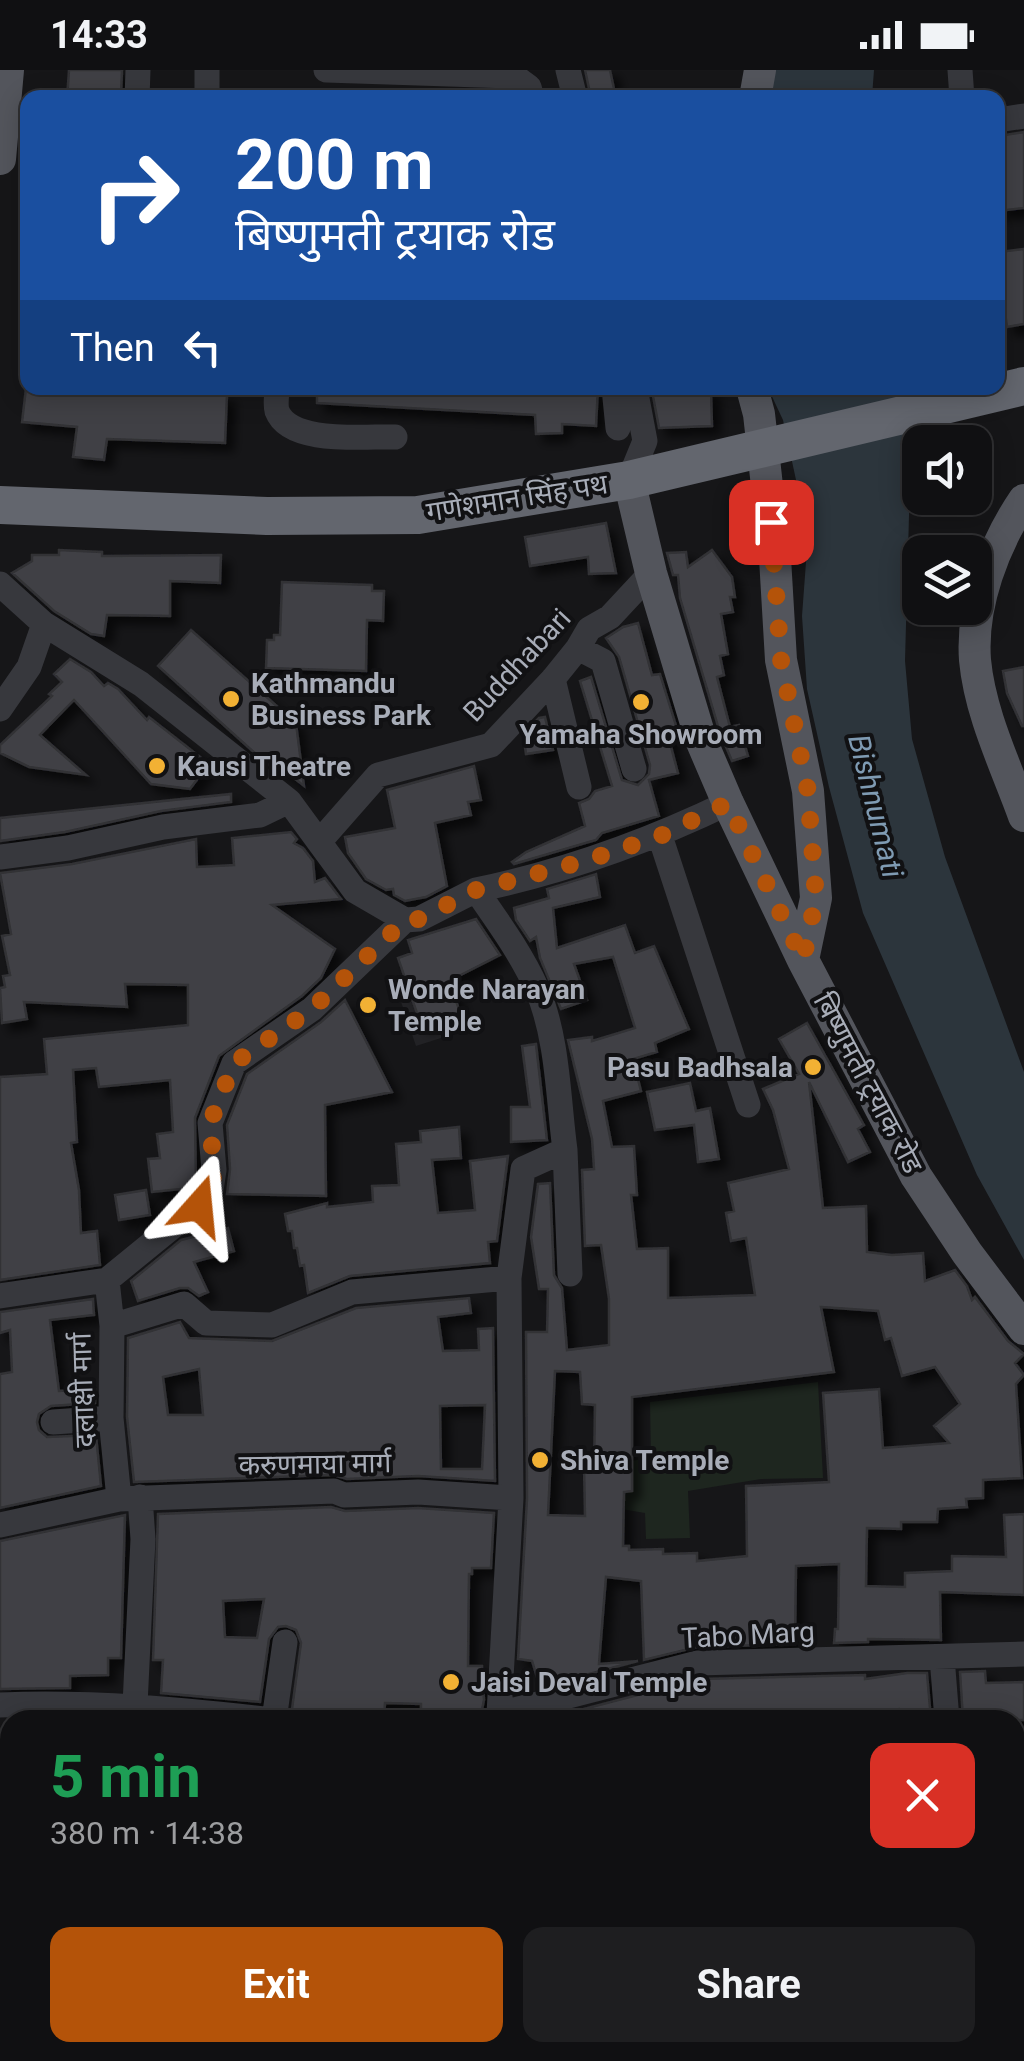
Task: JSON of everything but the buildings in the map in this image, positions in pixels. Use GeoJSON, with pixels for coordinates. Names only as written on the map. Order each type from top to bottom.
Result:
{"type":"FeatureCollection","features":[{"type":"Feature","properties":{"kind":"highway","name":"गणेशमान सिंह पथ"},"geometry":{"type":"LineString","coordinates":[[0,506],[267,516],[418,514],[629,480],[730,457],[947,395]]}},
{"type":"Feature","properties":{"kind":"main road"},"geometry":{"type":"LineString","coordinates":[[0,159],[8,70]]}},
{"type":"Feature","properties":{"kind":"main road"},"geometry":{"type":"LineString","coordinates":[[754,395],[775,558],[781,660],[808,791],[816,898],[803,960]]}},
{"type":"Feature","properties":{"kind":"main road","name":"बिष्णुमती ट्रयाक रोड"},"geometry":{"type":"LineString","coordinates":[[629,480],[651,572],[701,740],[728,803],[803,960],[916,1176],[966,1253],[1024,1330]]}},
{"type":"Feature","properties":{"kind":"main road"},"geometry":{"type":"LineString","coordinates":[[1024,500],[1004,528],[990,566],[976,628],[975,660],[982,699],[1024,816]]}},
{"type":"Feature","properties":{"kind":"street"},"geometry":{"type":"LineString","coordinates":[[326,70],[514,76],[530,90]]}},
{"type":"Feature","properties":{"kind":"street"},"geometry":{"type":"LineString","coordinates":[[277,395],[276,409],[291,429],[311,435],[396,437]]}},
{"type":"Feature","properties":{"kind":"street"},"geometry":{"type":"LineString","coordinates":[[615,395],[618,428]]}},
{"type":"Feature","properties":{"kind":"street"},"geometry":{"type":"LineString","coordinates":[[629,480],[645,440],[636,395]]}},
{"type":"Feature","properties":{"kind":"street","name":"Buddhabari"},"geometry":{"type":"LineString","coordinates":[[320,841],[378,775],[490,745],[552,679],[589,630],[610,618],[651,572]]}},
{"type":"Feature","properties":{"kind":"street"},"geometry":{"type":"LineString","coordinates":[[0,584],[44,624],[141,684],[289,801],[356,891],[405,920],[419,919],[476,890],[660,836],[728,803]]}},
{"type":"Feature","properties":{"kind":"street"},"geometry":{"type":"LineString","coordinates":[[0,709],[30,667],[44,624]]}},
{"type":"Feature","properties":{"kind":"street"},"geometry":{"type":"LineString","coordinates":[[578,648],[602,661],[634,769]]}},
{"type":"Feature","properties":{"kind":"street"},"geometry":{"type":"LineString","coordinates":[[552,679],[580,788]]}},
{"type":"Feature","properties":{"kind":"street"},"geometry":{"type":"LineString","coordinates":[[0,857],[68,848],[163,827],[260,816],[289,801]]}},
{"type":"Feature","properties":{"kind":"street"},"geometry":{"type":"LineString","coordinates":[[660,836],[748,1105]]}},
{"type":"Feature","properties":{"kind":"street"},"geometry":{"type":"LineString","coordinates":[[476,890],[516,949],[538,993],[550,1039],[565,1150],[570,1274]]}},
{"type":"Feature","properties":{"kind":"street"},"geometry":{"type":"LineString","coordinates":[[0,1296],[107,1280],[156,1243],[211,1190],[214,1170],[210,1123],[234,1063],[312,1009],[405,920]]}},
{"type":"Feature","properties":{"kind":"street"},"geometry":{"type":"LineString","coordinates":[[498,1710],[512,1498],[509,1278],[523,1170],[565,1150]]}},
{"type":"Feature","properties":{"kind":"street"},"geometry":{"type":"LineString","coordinates":[[112,1326],[184,1304],[206,1323],[272,1324],[352,1292],[509,1278]]}},
{"type":"Feature","properties":{"kind":"street","name":"दलाक्षी मार्ग"},"geometry":{"type":"LineString","coordinates":[[107,1280],[112,1326],[112,1418],[143,1539],[135,1705]]}},
{"type":"Feature","properties":{"kind":"street"},"geometry":{"type":"LineString","coordinates":[[53,1422],[112,1418]]}},
{"type":"Feature","properties":{"kind":"street","name":"करुणमाया मार्ग"},"geometry":{"type":"LineString","coordinates":[[0,1525],[130,1498],[334,1491],[344,1495],[418,1492],[512,1498]]}},
{"type":"Feature","properties":{"kind":"street"},"geometry":{"type":"LineString","coordinates":[[276,1710],[286,1642]]}},
{"type":"Feature","properties":{"kind":"street","name":"Tabo Marg"},"geometry":{"type":"LineString","coordinates":[[524,1710],[698,1664],[1024,1654]]}},
{"type":"Feature","properties":{"kind":"street"},"geometry":{"type":"LineString","coordinates":[[942,1657],[946,1710]]}},
{"type":"Feature","properties":{"kind":"street"},"geometry":{"type":"LineString","coordinates":[[0,1705],[61,1702],[182,1710]]}},
{"type":"Feature","properties":{"kind":"shaded area"},"geometry":{"type":"Polygon","coordinates":[[[447,968],[466,1030],[416,1046],[395,984],[447,968]]]}},
{"type":"Feature","properties":{"kind":"shaded area"},"geometry":{"type":"Polygon","coordinates":[[[818,1382],[823,1478],[761,1479],[688,1491],[690,1538],[646,1539],[645,1513],[609,1507],[607,1466],[651,1457],[650,1402],[818,1382]]]}},
{"type":"Feature","properties":{"kind":"water"},"geometry":{"type":"Polygon","coordinates":[[[774,70],[874,70],[873,90],[770,90],[774,70]]]}},
{"type":"Feature","properties":{"kind":"water","name":"Bishnumati"},"geometry":{"type":"Polygon","coordinates":[[[771,395],[895,395],[905,425],[902,425],[902,515],[909,515],[908,535],[902,535],[902,625],[906,625],[912,739],[945,857],[1024,1072],[1024,1260],[977,1175],[863,913],[807,689],[802,616],[808,535],[783,420],[771,395]]]}},
{"type":"Feature","properties":{"kind":"place","name":"Kathmandu Business Park"},"geometry":{"type":"Point","coordinates":[231,699]}},
{"type":"Feature","properties":{"kind":"place","name":"Yamaha Showroom"},"geometry":{"type":"Point","coordinates":[641,702]}},
{"type":"Feature","properties":{"kind":"place","name":"Kausi Theatre"},"geometry":{"type":"Point","coordinates":[157,766]}},
{"type":"Feature","properties":{"kind":"place","name":"Wonde Narayan Temple"},"geometry":{"type":"Point","coordinates":[368,1005]}},
{"type":"Feature","properties":{"kind":"place","name":"Pasu Badhsala"},"geometry":{"type":"Point","coordinates":[813,1067]}},
{"type":"Feature","properties":{"kind":"place","name":"Shiva Temple"},"geometry":{"type":"Point","coordinates":[540,1460]}},
{"type":"Feature","properties":{"kind":"place","name":"Jaisi Deval Temple"},"geometry":{"type":"Point","coordinates":[451,1682]}},
{"type":"Feature","properties":{"kind":"route"},"geometry":{"type":"LineString","coordinates":[[199,1206],[211,1190],[214,1170],[210,1123],[234,1063],[312,1009],[405,920],[419,919],[476,890],[660,836],[728,803],[803,960],[816,898],[808,791],[781,660],[771,522]]}}]}
